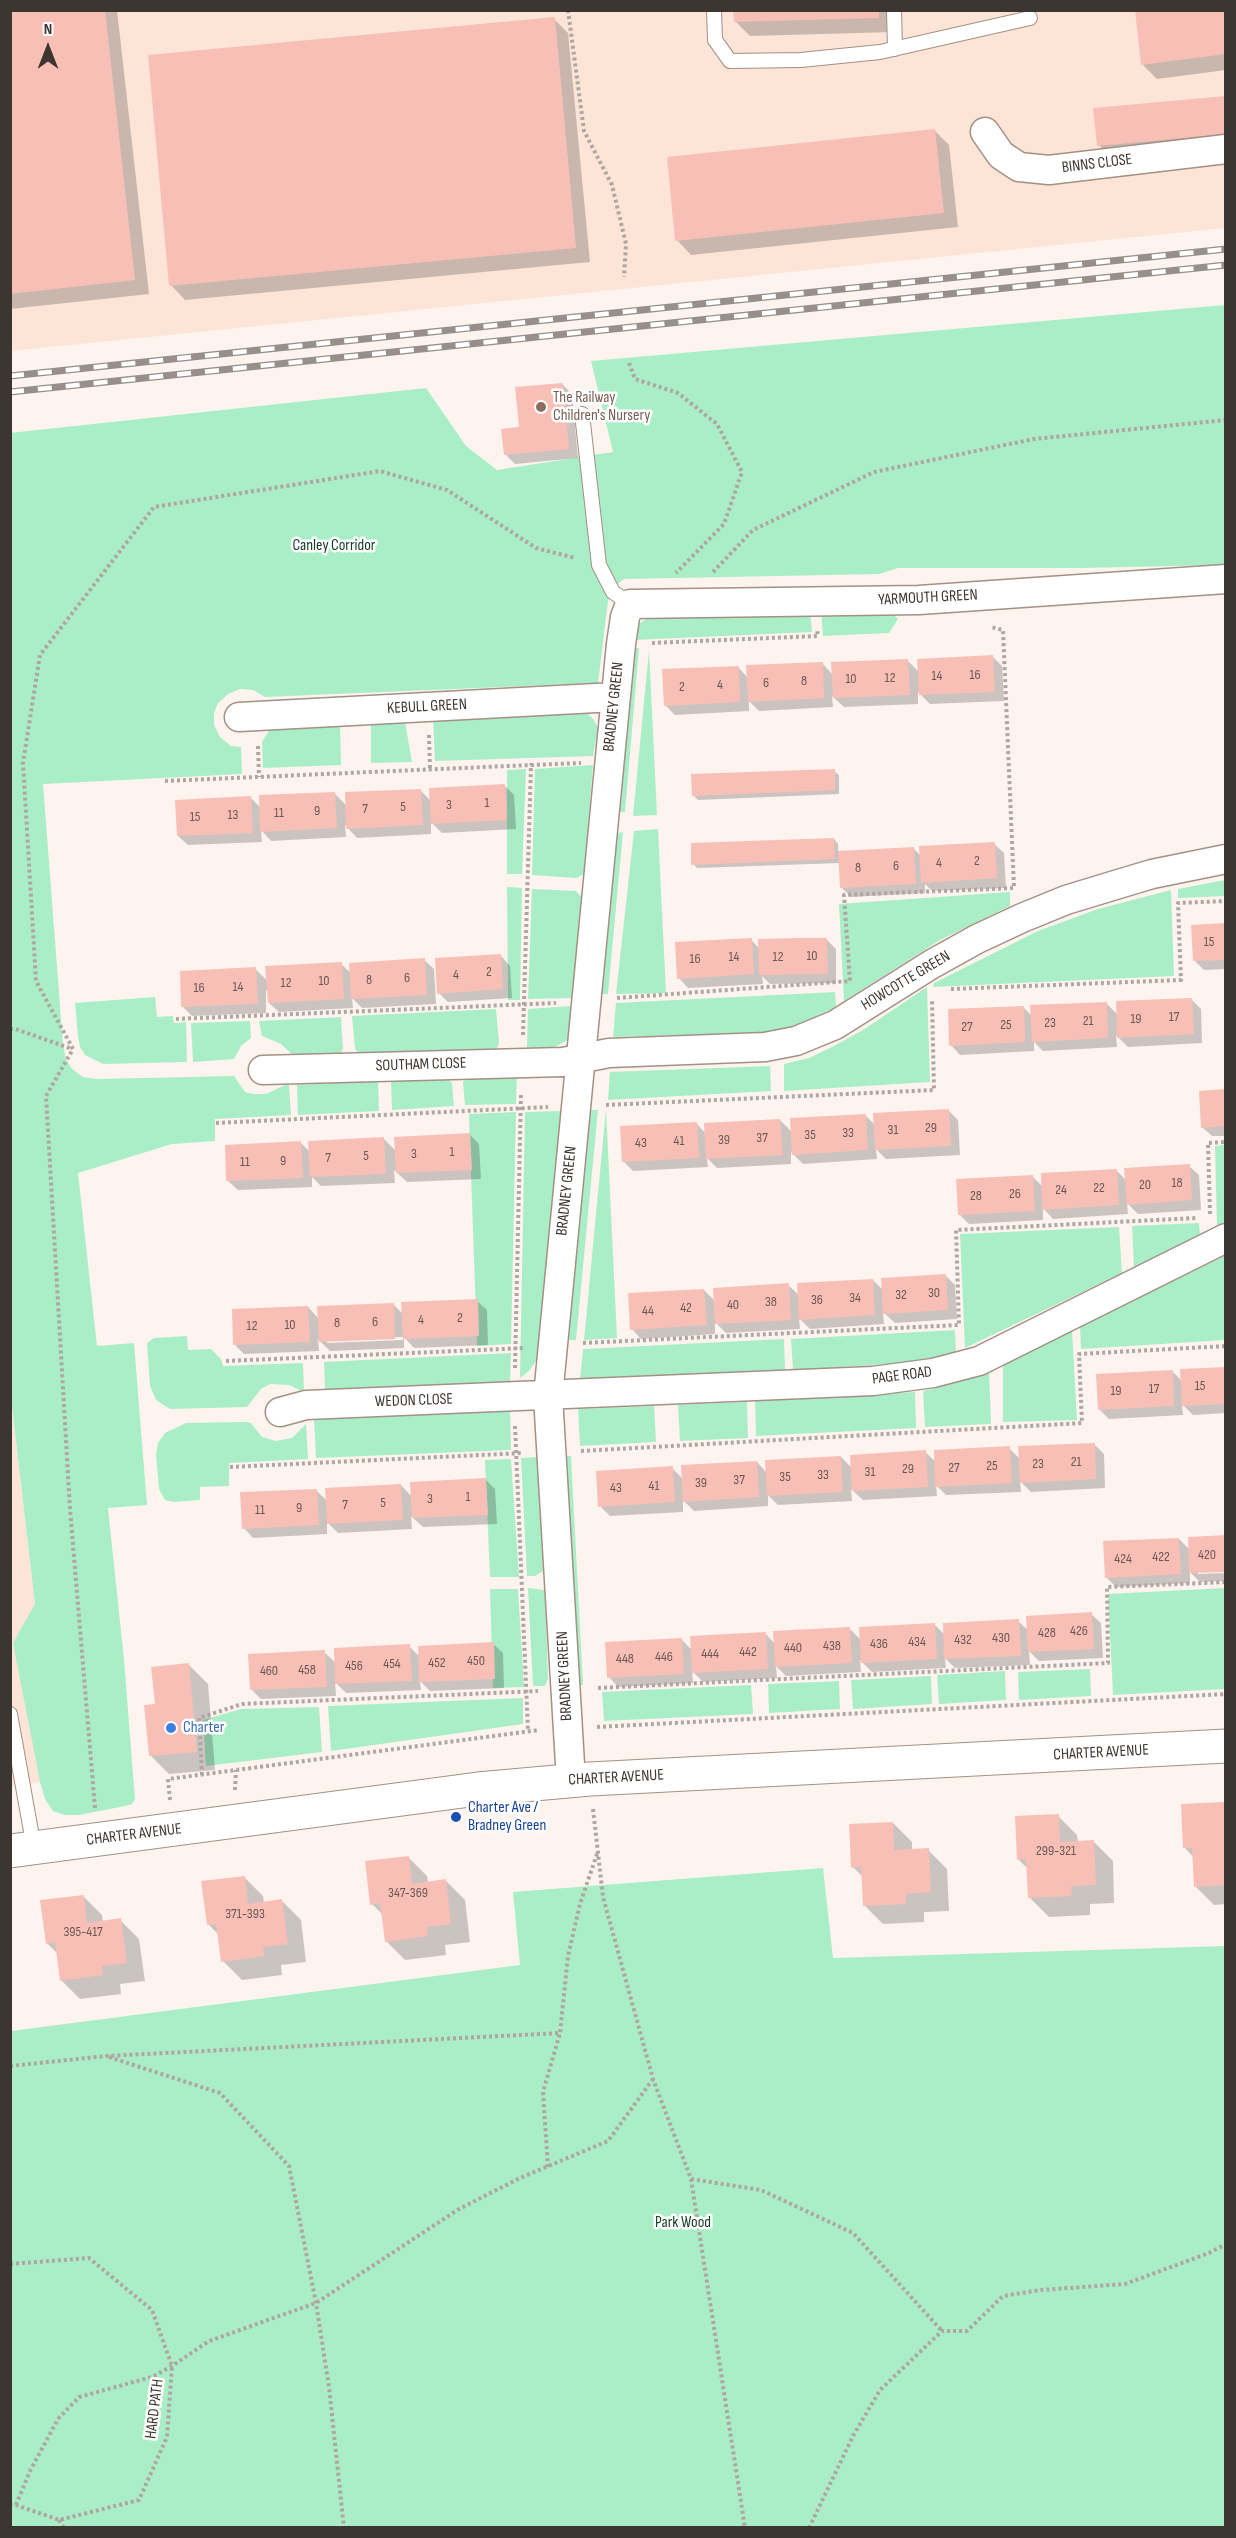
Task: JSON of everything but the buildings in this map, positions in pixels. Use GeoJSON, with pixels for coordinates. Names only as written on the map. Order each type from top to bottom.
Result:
{"type":"FeatureCollection","features":[{"type":"Feature","properties":{"kind":"street","name":"BINNS CLOSE"},"geometry":{"type":"LineString","coordinates":[[985,132],[1001,155],[1020,167],[1049,170],[1226,149]]}},
{"type":"Feature","properties":{"kind":"street","name":"YARMOUTH GREEN"},"geometry":{"type":"LineString","coordinates":[[630,604],[919,600],[1226,579]]}},
{"type":"Feature","properties":{"kind":"street","name":"BRADNEY GREEN"},"geometry":{"type":"LineString","coordinates":[[581,1780],[569,1729],[548,1396],[615,697],[625,616],[630,604]]}},
{"type":"Feature","properties":{"kind":"street","name":"KEBULL GREEN"},"geometry":{"type":"LineString","coordinates":[[239,717],[615,697]]}},
{"type":"Feature","properties":{"kind":"street","name":"HOWCOTTE GREEN"},"geometry":{"type":"LineString","coordinates":[[580,1059],[609,1053],[765,1047],[796,1041],[835,1025],[932,964],[1022,918],[1066,900],[1152,874],[1226,859]]}},
{"type":"Feature","properties":{"kind":"street","name":"SOUTHAM CLOSE"},"geometry":{"type":"LineString","coordinates":[[263,1070],[580,1059]]}},
{"type":"Feature","properties":{"kind":"street","name":"PAGE ROAD"},"geometry":{"type":"LineString","coordinates":[[548,1396],[873,1381],[933,1373],[979,1361],[1218,1227]]}},
{"type":"Feature","properties":{"kind":"street","name":"WEDON CLOSE"},"geometry":{"type":"LineString","coordinates":[[280,1412],[306,1405],[548,1396]]}},
{"type":"Feature","properties":{"kind":"street","name":"CHARTER AVENUE"},"geometry":{"type":"LineString","coordinates":[[22,1850],[478,1788],[581,1780],[1226,1746]]}},
{"type":"Feature","properties":{"kind":"lane"},"geometry":{"type":"LineString","coordinates":[[714,10],[715,40],[730,61],[801,60],[895,49],[1030,18]]}},
{"type":"Feature","properties":{"kind":"lane"},"geometry":{"type":"LineString","coordinates":[[894,10],[895,49]]}},
{"type":"Feature","properties":{"kind":"lane"},"geometry":{"type":"LineString","coordinates":[[582,414],[599,565],[613,592],[630,604]]}},
{"type":"Feature","properties":{"kind":"lane"},"geometry":{"type":"LineString","coordinates":[[10,1714],[22,1850]]}},
{"type":"Feature","properties":{"kind":"path"},"geometry":{"type":"LineString","coordinates":[[568,10],[584,131],[612,185],[626,244],[624,277]]}},
{"type":"Feature","properties":{"kind":"path"},"geometry":{"type":"LineString","coordinates":[[629,363],[635,379],[678,393],[717,424],[742,472],[724,524],[674,574]]}},
{"type":"Feature","properties":{"kind":"path"},"geometry":{"type":"LineString","coordinates":[[683,603],[753,530],[874,472],[1034,439],[1226,420]]}},
{"type":"Feature","properties":{"kind":"path"},"geometry":{"type":"LineString","coordinates":[[73,1049],[36,981],[23,763],[40,655],[154,507],[380,471],[447,490],[536,548],[599,565]]}},
{"type":"Feature","properties":{"kind":"path"},"geometry":{"type":"LineString","coordinates":[[621,644],[818,636],[815,601]]}},
{"type":"Feature","properties":{"kind":"path"},"geometry":{"type":"LineString","coordinates":[[176,1019],[587,1002],[850,981],[844,895],[1014,888],[1003,630],[983,624]]}},
{"type":"Feature","properties":{"kind":"path"},"geometry":{"type":"LineString","coordinates":[[258,739],[260,777]]}},
{"type":"Feature","properties":{"kind":"path"},"geometry":{"type":"LineString","coordinates":[[165,781],[609,762]]}},
{"type":"Feature","properties":{"kind":"path"},"geometry":{"type":"LineString","coordinates":[[528,1731],[514,1398],[531,765]]}},
{"type":"Feature","properties":{"kind":"path"},"geometry":{"type":"LineString","coordinates":[[10,1029],[16,1029],[73,1049]]}},
{"type":"Feature","properties":{"kind":"path"},"geometry":{"type":"LineString","coordinates":[[73,1049],[46,1096],[70,1509],[98,1839]]}},
{"type":"Feature","properties":{"kind":"path"},"geometry":{"type":"LineString","coordinates":[[603,1105],[609,1053]]}},
{"type":"Feature","properties":{"kind":"path"},"geometry":{"type":"LineString","coordinates":[[1218,1227],[1208,1143],[1226,1142]]}},
{"type":"Feature","properties":{"kind":"path"},"geometry":{"type":"LineString","coordinates":[[226,1361],[515,1349],[552,1345],[960,1325],[956,1230],[1198,1218]]}},
{"type":"Feature","properties":{"kind":"path"},"geometry":{"type":"LineString","coordinates":[[230,1467],[1082,1423],[1079,1353],[1226,1346]]}},
{"type":"Feature","properties":{"kind":"path"},"geometry":{"type":"LineString","coordinates":[[202,1775],[199,1718],[242,1704],[1108,1663],[1107,1587],[1226,1582]]}},
{"type":"Feature","properties":{"kind":"path"},"geometry":{"type":"LineString","coordinates":[[598,1688],[598,1698]]}},
{"type":"Feature","properties":{"kind":"path"},"geometry":{"type":"LineString","coordinates":[[173,1830],[168,1779],[528,1731],[1226,1694]]}},
{"type":"Feature","properties":{"kind":"path"},"geometry":{"type":"LineString","coordinates":[[599,1717],[600,1726]]}},
{"type":"Feature","properties":{"kind":"path"},"geometry":{"type":"LineString","coordinates":[[581,1780],[598,1853],[603,1897],[653,2079],[691,2179],[746,2528]]}},
{"type":"Feature","properties":{"kind":"path"},"geometry":{"type":"LineString","coordinates":[[548,2166],[543,2092],[560,2034],[568,1956],[580,1904],[598,1853]]}},
{"type":"Feature","properties":{"kind":"path"},"geometry":{"type":"LineString","coordinates":[[10,2066],[106,2056],[560,2034]]}},
{"type":"Feature","properties":{"kind":"path"},"geometry":{"type":"LineString","coordinates":[[106,2056],[220,2093],[289,2166],[316,2303],[329,2387],[344,2528]]}},
{"type":"Feature","properties":{"kind":"path"},"geometry":{"type":"LineString","coordinates":[[16,2505],[30,2471],[58,2419],[79,2397],[152,2377],[209,2341],[316,2303],[459,2209],[548,2166],[608,2141],[653,2079]]}},
{"type":"Feature","properties":{"kind":"path"},"geometry":{"type":"LineString","coordinates":[[691,2179],[761,2190],[853,2233],[942,2331]]}},
{"type":"Feature","properties":{"kind":"path"},"geometry":{"type":"LineString","coordinates":[[809,2528],[853,2436],[880,2390],[942,2331],[967,2331],[1003,2296],[1041,2290],[1125,2284],[1209,2253],[1226,2244]]}},
{"type":"Feature","properties":{"kind":"path","name":"HARD PATH"},"geometry":{"type":"LineString","coordinates":[[10,2264],[89,2258],[152,2310],[172,2366],[167,2437],[139,2500],[59,2520]]}},
{"type":"Feature","properties":{"kind":"path"},"geometry":{"type":"LineString","coordinates":[[10,2505],[59,2520],[64,2528]]}},
{"type":"Feature","properties":{"kind":"shaded area"},"geometry":{"type":"Polygon","coordinates":[[[11,11],[1225,11],[1225,228],[11,351],[11,11]]]}},
{"type":"Feature","properties":{"kind":"shaded area"},"geometry":{"type":"Polygon","coordinates":[[[10,1389],[35,1604],[14,1643],[40,1782],[11,1786],[10,1389]]]}},
{"type":"Feature","properties":{"kind":"green space","name":"Canley Corridor"},"geometry":{"type":"Polygon","coordinates":[[[1225,305],[1225,565],[898,568],[880,574],[624,579],[614,587],[608,601],[598,683],[265,697],[253,690],[240,689],[228,694],[218,703],[214,713],[214,725],[220,737],[231,746],[241,747],[242,774],[43,784],[63,1045],[66,1059],[72,1069],[83,1077],[96,1079],[234,1076],[245,1092],[254,1094],[266,1094],[289,1085],[291,1115],[215,1119],[215,1141],[172,1144],[78,1173],[97,1346],[134,1343],[147,1505],[108,1508],[124,1660],[135,1799],[132,1804],[125,1806],[79,1815],[65,1815],[53,1811],[45,1799],[40,1782],[13,1643],[35,1604],[10,1389],[10,433],[426,388],[466,446],[497,470],[613,452],[591,361],[1225,305]]]}},
{"type":"Feature","properties":{"kind":"green space"},"geometry":{"type":"Polygon","coordinates":[[[821,610],[890,611],[898,619],[889,633],[823,636],[821,610]]]}},
{"type":"Feature","properties":{"kind":"green space"},"geometry":{"type":"Polygon","coordinates":[[[810,611],[812,632],[633,640],[637,625],[648,618],[810,611]]]}},
{"type":"Feature","properties":{"kind":"green space"},"geometry":{"type":"Polygon","coordinates":[[[633,648],[639,648],[625,812],[619,812],[633,648]]]}},
{"type":"Feature","properties":{"kind":"green space"},"geometry":{"type":"Polygon","coordinates":[[[649,650],[657,815],[633,816],[649,650]]]}},
{"type":"Feature","properties":{"kind":"green space"},"geometry":{"type":"Polygon","coordinates":[[[587,713],[598,728],[593,756],[435,761],[433,717],[587,713]]]}},
{"type":"Feature","properties":{"kind":"green space"},"geometry":{"type":"Polygon","coordinates":[[[404,716],[412,762],[371,763],[371,718],[404,716]]]}},
{"type":"Feature","properties":{"kind":"green space"},"geometry":{"type":"Polygon","coordinates":[[[340,720],[341,765],[263,768],[262,742],[270,729],[340,720]]]}},
{"type":"Feature","properties":{"kind":"green space"},"geometry":{"type":"Polygon","coordinates":[[[593,765],[584,874],[577,878],[532,875],[535,769],[593,765]]]}},
{"type":"Feature","properties":{"kind":"green space"},"geometry":{"type":"Polygon","coordinates":[[[526,769],[522,874],[507,874],[507,770],[526,769]]]}},
{"type":"Feature","properties":{"kind":"green space"},"geometry":{"type":"Polygon","coordinates":[[[658,829],[666,993],[616,994],[634,831],[658,829]]]}},
{"type":"Feature","properties":{"kind":"green space"},"geometry":{"type":"Polygon","coordinates":[[[623,832],[608,994],[600,994],[615,838],[618,833],[623,832]]]}},
{"type":"Feature","properties":{"kind":"green space"},"geometry":{"type":"Polygon","coordinates":[[[1225,880],[1225,896],[1178,898],[1178,889],[1225,880]]]}},
{"type":"Feature","properties":{"kind":"green space"},"geometry":{"type":"Polygon","coordinates":[[[507,887],[522,888],[520,1000],[508,1000],[507,887]]]}},
{"type":"Feature","properties":{"kind":"green space"},"geometry":{"type":"Polygon","coordinates":[[[532,889],[576,891],[583,898],[573,998],[528,999],[532,889]]]}},
{"type":"Feature","properties":{"kind":"green space"},"geometry":{"type":"Polygon","coordinates":[[[1171,890],[1174,976],[933,987],[934,983],[1038,931],[1098,909],[1171,890]]]}},
{"type":"Feature","properties":{"kind":"green space"},"geometry":{"type":"Polygon","coordinates":[[[1010,892],[1010,906],[940,940],[844,1001],[839,904],[1010,892]]]}},
{"type":"Feature","properties":{"kind":"green space"},"geometry":{"type":"Polygon","coordinates":[[[927,987],[930,1082],[784,1091],[784,1064],[809,1058],[834,1046],[863,1030],[927,987]]]}},
{"type":"Feature","properties":{"kind":"green space"},"geometry":{"type":"Polygon","coordinates":[[[835,992],[836,1007],[789,1029],[758,1033],[613,1037],[616,1003],[835,992]]]}},
{"type":"Feature","properties":{"kind":"green space"},"geometry":{"type":"Polygon","coordinates":[[[155,997],[157,1017],[173,1016],[174,1023],[186,1022],[187,1062],[103,1064],[85,1055],[78,1037],[75,1003],[155,997]]]}},
{"type":"Feature","properties":{"kind":"green space"},"geometry":{"type":"Polygon","coordinates":[[[572,1006],[570,1035],[566,1041],[553,1048],[527,1048],[528,1009],[572,1006]]]}},
{"type":"Feature","properties":{"kind":"green space"},"geometry":{"type":"Polygon","coordinates":[[[496,1009],[499,1044],[495,1050],[360,1055],[355,1049],[352,1016],[496,1009]]]}},
{"type":"Feature","properties":{"kind":"green space"},"geometry":{"type":"Polygon","coordinates":[[[341,1017],[343,1049],[339,1056],[294,1056],[281,1044],[262,1036],[259,1021],[341,1017]]]}},
{"type":"Feature","properties":{"kind":"green space"},"geometry":{"type":"Polygon","coordinates":[[[250,1021],[251,1038],[241,1046],[234,1059],[193,1062],[191,1023],[250,1021]]]}},
{"type":"Feature","properties":{"kind":"green space"},"geometry":{"type":"Polygon","coordinates":[[[770,1066],[771,1091],[608,1100],[610,1072],[770,1066]]]}},
{"type":"Feature","properties":{"kind":"green space"},"geometry":{"type":"Polygon","coordinates":[[[517,1076],[516,1104],[465,1105],[463,1082],[468,1077],[517,1076]]]}},
{"type":"Feature","properties":{"kind":"green space"},"geometry":{"type":"Polygon","coordinates":[[[446,1078],[452,1083],[454,1106],[392,1110],[391,1083],[396,1080],[446,1078]]]}},
{"type":"Feature","properties":{"kind":"green space"},"geometry":{"type":"Polygon","coordinates":[[[378,1081],[379,1111],[298,1115],[297,1085],[378,1081]]]}},
{"type":"Feature","properties":{"kind":"green space"},"geometry":{"type":"Polygon","coordinates":[[[606,1109],[617,1338],[584,1340],[606,1109]]]}},
{"type":"Feature","properties":{"kind":"green space"},"geometry":{"type":"Polygon","coordinates":[[[591,1110],[598,1110],[576,1340],[568,1340],[591,1110]]]}},
{"type":"Feature","properties":{"kind":"green space"},"geometry":{"type":"Polygon","coordinates":[[[562,1111],[540,1354],[530,1370],[520,1378],[525,1112],[562,1111]]]}},
{"type":"Feature","properties":{"kind":"green space"},"geometry":{"type":"Polygon","coordinates":[[[516,1112],[511,1344],[477,1346],[469,1114],[516,1112]]]}},
{"type":"Feature","properties":{"kind":"green space"},"geometry":{"type":"Polygon","coordinates":[[[1225,1145],[1225,1223],[1217,1227],[1215,1146],[1225,1145]]]}},
{"type":"Feature","properties":{"kind":"green space"},"geometry":{"type":"Polygon","coordinates":[[[1199,1223],[1200,1235],[1134,1267],[1132,1226],[1199,1223]]]}},
{"type":"Feature","properties":{"kind":"green space"},"geometry":{"type":"Polygon","coordinates":[[[1119,1227],[1122,1273],[965,1348],[960,1234],[1119,1227]]]}},
{"type":"Feature","properties":{"kind":"green space"},"geometry":{"type":"Polygon","coordinates":[[[1225,1256],[1225,1340],[1081,1349],[1080,1326],[1225,1256]]]}},
{"type":"Feature","properties":{"kind":"green space"},"geometry":{"type":"Polygon","coordinates":[[[955,1330],[956,1352],[941,1358],[922,1362],[793,1370],[791,1339],[955,1330]]]}},
{"type":"Feature","properties":{"kind":"green space"},"geometry":{"type":"Polygon","coordinates":[[[1072,1330],[1077,1420],[1003,1422],[1003,1365],[1072,1330]]]}},
{"type":"Feature","properties":{"kind":"green space"},"geometry":{"type":"Polygon","coordinates":[[[187,1336],[188,1350],[211,1349],[221,1359],[223,1366],[303,1363],[304,1392],[289,1385],[270,1384],[261,1389],[247,1407],[170,1409],[156,1400],[150,1386],[147,1343],[154,1338],[187,1336]]]}},
{"type":"Feature","properties":{"kind":"green space"},"geometry":{"type":"Polygon","coordinates":[[[784,1339],[785,1370],[580,1380],[583,1349],[784,1339]]]}},
{"type":"Feature","properties":{"kind":"green space"},"geometry":{"type":"Polygon","coordinates":[[[511,1353],[510,1382],[325,1391],[324,1362],[511,1353]]]}},
{"type":"Feature","properties":{"kind":"green space"},"geometry":{"type":"Polygon","coordinates":[[[989,1369],[991,1424],[925,1427],[923,1391],[959,1382],[989,1369]]]}},
{"type":"Feature","properties":{"kind":"green space"},"geometry":{"type":"Polygon","coordinates":[[[915,1392],[916,1428],[756,1436],[755,1401],[915,1392]]]}},
{"type":"Feature","properties":{"kind":"green space"},"geometry":{"type":"Polygon","coordinates":[[[747,1402],[748,1438],[680,1441],[678,1405],[747,1402]]]}},
{"type":"Feature","properties":{"kind":"green space"},"geometry":{"type":"Polygon","coordinates":[[[654,1406],[656,1442],[580,1446],[578,1409],[654,1406]]]}},
{"type":"Feature","properties":{"kind":"green space"},"geometry":{"type":"Polygon","coordinates":[[[510,1409],[511,1450],[316,1458],[314,1418],[510,1409]]]}},
{"type":"Feature","properties":{"kind":"green space"},"geometry":{"type":"Polygon","coordinates":[[[186,1423],[251,1423],[262,1437],[276,1441],[292,1438],[306,1424],[308,1459],[229,1463],[229,1486],[200,1487],[200,1500],[173,1502],[165,1500],[159,1489],[156,1455],[158,1443],[165,1433],[186,1423]]]}},
{"type":"Feature","properties":{"kind":"green space"},"geometry":{"type":"Polygon","coordinates":[[[566,1456],[571,1456],[583,1685],[579,1685],[566,1456]]]}},
{"type":"Feature","properties":{"kind":"green space"},"geometry":{"type":"Polygon","coordinates":[[[538,1457],[543,1571],[535,1576],[527,1576],[521,1458],[538,1457]]]}},
{"type":"Feature","properties":{"kind":"green space"},"geometry":{"type":"Polygon","coordinates":[[[511,1459],[519,1577],[490,1577],[485,1460],[511,1459]]]}},
{"type":"Feature","properties":{"kind":"green space"},"geometry":{"type":"Polygon","coordinates":[[[528,1588],[545,1590],[548,1679],[545,1686],[533,1686],[528,1588]]]}},
{"type":"Feature","properties":{"kind":"green space"},"geometry":{"type":"Polygon","coordinates":[[[1225,1588],[1225,1689],[1113,1695],[1108,1594],[1225,1588]]]}},
{"type":"Feature","properties":{"kind":"green space"},"geometry":{"type":"Polygon","coordinates":[[[490,1589],[518,1589],[524,1687],[493,1688],[490,1589]]]}},
{"type":"Feature","properties":{"kind":"green space"},"geometry":{"type":"Polygon","coordinates":[[[1090,1669],[1091,1696],[1019,1700],[1018,1672],[1090,1669]]]}},
{"type":"Feature","properties":{"kind":"green space"},"geometry":{"type":"Polygon","coordinates":[[[1005,1671],[1006,1700],[939,1704],[937,1675],[1005,1671]]]}},
{"type":"Feature","properties":{"kind":"green space"},"geometry":{"type":"Polygon","coordinates":[[[931,1676],[932,1704],[853,1709],[851,1680],[931,1676]]]}},
{"type":"Feature","properties":{"kind":"green space"},"geometry":{"type":"Polygon","coordinates":[[[839,1681],[840,1709],[769,1713],[768,1684],[839,1681]]]}},
{"type":"Feature","properties":{"kind":"green space"},"geometry":{"type":"Polygon","coordinates":[[[751,1685],[753,1714],[604,1721],[602,1692],[751,1685]]]}},
{"type":"Feature","properties":{"kind":"green space"},"geometry":{"type":"Polygon","coordinates":[[[523,1698],[523,1724],[331,1751],[328,1706],[523,1698]]]}},
{"type":"Feature","properties":{"kind":"green space"},"geometry":{"type":"Polygon","coordinates":[[[319,1707],[322,1752],[206,1766],[203,1720],[241,1709],[319,1707]]]}},
{"type":"Feature","properties":{"kind":"green space","name":"Park Wood"},"geometry":{"type":"Polygon","coordinates":[[[823,1868],[833,1958],[1225,1946],[1225,2527],[11,2527],[11,2031],[520,1965],[513,1892],[823,1868]]]}},
{"type":"Feature","properties":{"kind":"railway"},"geometry":{"type":"LineString","coordinates":[[10,376],[1226,249]]}},
{"type":"Feature","properties":{"kind":"railway"},"geometry":{"type":"LineString","coordinates":[[10,392],[1226,265]]}},
{"type":"Feature","properties":{"kind":"place","name":"The Railway Children's Nursery"},"geometry":{"type":"Point","coordinates":[541,407]}},
{"type":"Feature","properties":{"kind":"place","name":"Charter"},"geometry":{"type":"Point","coordinates":[171,1728]}},
{"type":"Feature","properties":{"kind":"place","name":"Charter Ave / Bradney Green"},"geometry":{"type":"Point","coordinates":[456,1817]}}]}
